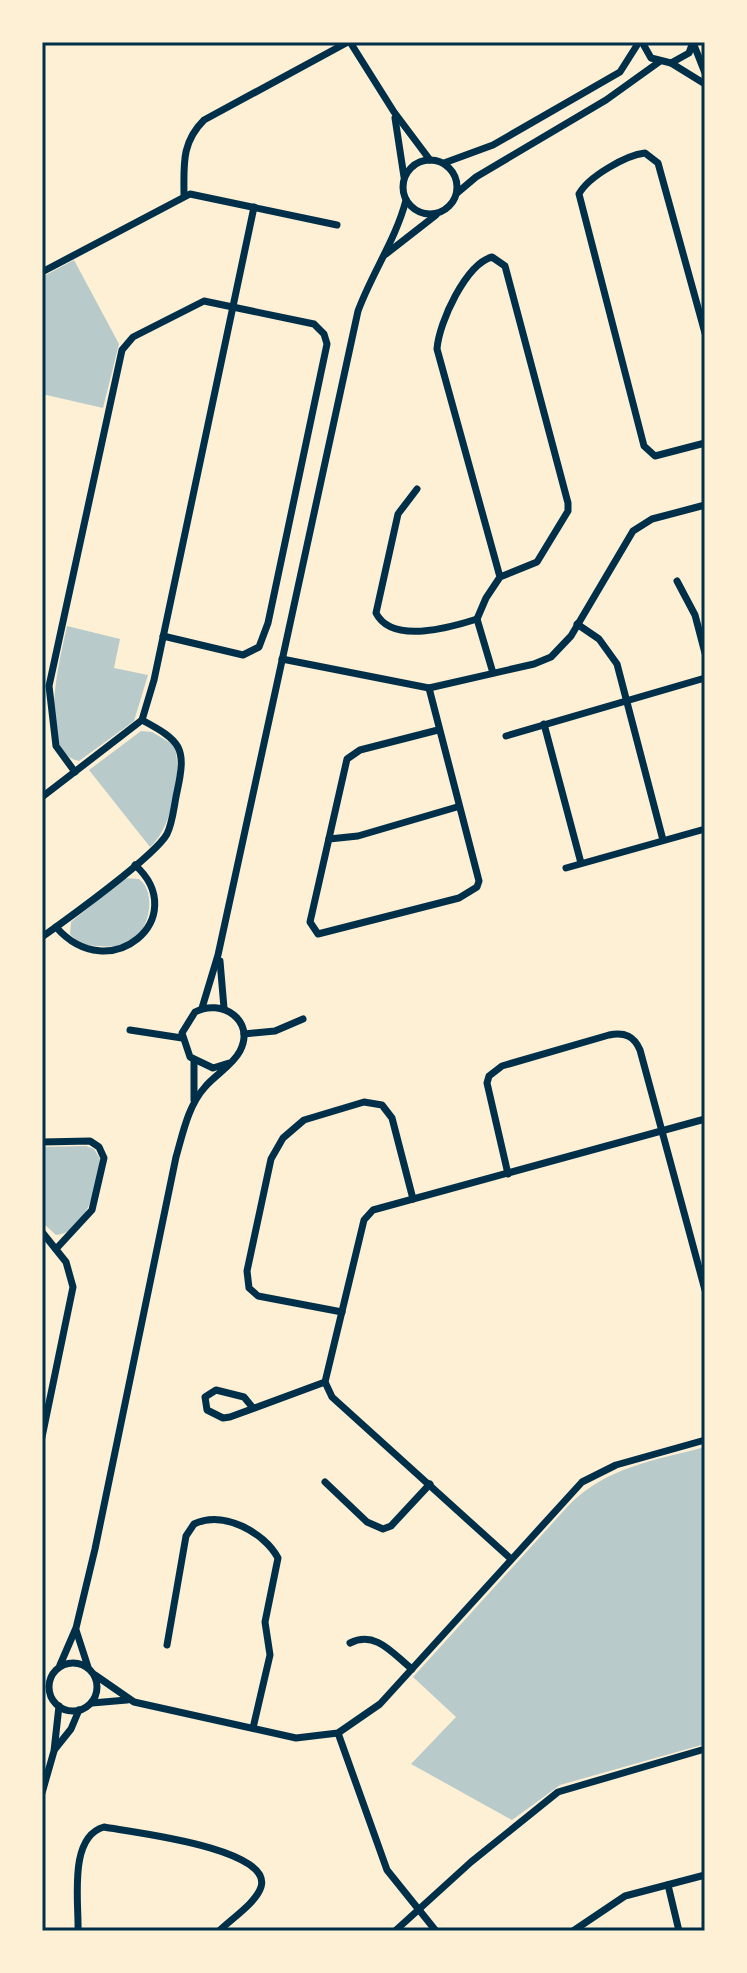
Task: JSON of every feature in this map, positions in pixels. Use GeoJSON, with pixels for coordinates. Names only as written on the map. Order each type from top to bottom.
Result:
{"type":"FeatureCollection","features":[{"type":"Feature","properties":{"kind":"street"},"geometry":{"type":"LineString","coordinates":[[184,196],[183,152],[192,132],[204,120],[349,42],[394,112],[430,160]]}},
{"type":"Feature","properties":{"kind":"street"},"geometry":{"type":"LineString","coordinates":[[404,179],[414,165],[430,160],[444,163],[493,145],[620,72],[640,42],[651,58],[671,63],[681,60],[693,43]]}},
{"type":"Feature","properties":{"kind":"street"},"geometry":{"type":"LineString","coordinates":[[693,43],[705,73]]}},
{"type":"Feature","properties":{"kind":"street"},"geometry":{"type":"LineString","coordinates":[[457,193],[476,177],[595,107],[659,62]]}},
{"type":"Feature","properties":{"kind":"street"},"geometry":{"type":"LineString","coordinates":[[671,63],[705,84]]}},
{"type":"Feature","properties":{"kind":"street"},"geometry":{"type":"LineString","coordinates":[[42,1793],[54,1751],[56,1704],[49,1688],[76,1628],[168,1194],[194,1102],[194,1060],[182,1038],[189,1018],[202,1008],[218,955],[358,311],[397,230],[406,200],[394,112]]}},
{"type":"Feature","properties":{"kind":"street"},"geometry":{"type":"LineString","coordinates":[[705,333],[658,163],[645,153],[631,156],[587,183],[579,194],[591,252],[644,446],[655,456],[705,443]]}},
{"type":"Feature","properties":{"kind":"street"},"geometry":{"type":"LineString","coordinates":[[381,258],[452,204],[457,193],[457,181],[444,163]]}},
{"type":"Feature","properties":{"kind":"street"},"geometry":{"type":"LineString","coordinates":[[42,272],[184,196],[195,194],[337,225]]}},
{"type":"Feature","properties":{"kind":"street"},"geometry":{"type":"LineString","coordinates":[[406,200],[423,213],[437,214]]}},
{"type":"Feature","properties":{"kind":"street"},"geometry":{"type":"LineString","coordinates":[[42,797],[142,720],[163,636],[254,207]]}},
{"type":"Feature","properties":{"kind":"street"},"geometry":{"type":"LineString","coordinates":[[493,673],[477,619],[500,577],[537,562],[568,511],[568,503],[505,266],[492,257],[474,269],[443,319],[437,349],[500,577]]}},
{"type":"Feature","properties":{"kind":"street"},"geometry":{"type":"LineString","coordinates":[[75,772],[56,746],[49,686],[120,356],[133,337],[196,303],[208,301],[314,324],[324,334],[327,344],[268,623],[254,652],[243,655],[163,636]]}},
{"type":"Feature","properties":{"kind":"street"},"geometry":{"type":"LineString","coordinates":[[417,489],[398,514],[376,613],[384,623],[427,633],[477,619]]}},
{"type":"Feature","properties":{"kind":"street"},"geometry":{"type":"LineString","coordinates":[[282,659],[429,688],[551,657],[577,624],[633,531],[652,519],[705,505]]}},
{"type":"Feature","properties":{"kind":"street"},"geometry":{"type":"LineString","coordinates":[[677,581],[695,615],[705,653]]}},
{"type":"Feature","properties":{"kind":"street"},"geometry":{"type":"LineString","coordinates":[[577,624],[610,652],[627,701],[663,840]]}},
{"type":"Feature","properties":{"kind":"street"},"geometry":{"type":"LineString","coordinates":[[506,736],[705,678]]}},
{"type":"Feature","properties":{"kind":"street"},"geometry":{"type":"LineString","coordinates":[[429,688],[457,807],[479,881],[472,893],[322,935],[310,922],[339,781],[349,756],[438,730]]}},
{"type":"Feature","properties":{"kind":"street"},"geometry":{"type":"LineString","coordinates":[[42,937],[135,865],[168,833],[183,760],[176,742],[142,720]]}},
{"type":"Feature","properties":{"kind":"street"},"geometry":{"type":"LineString","coordinates":[[544,724],[581,863]]}},
{"type":"Feature","properties":{"kind":"street"},"geometry":{"type":"LineString","coordinates":[[329,839],[358,836],[457,807]]}},
{"type":"Feature","properties":{"kind":"street"},"geometry":{"type":"LineString","coordinates":[[566,868],[705,829]]}},
{"type":"Feature","properties":{"kind":"street"},"geometry":{"type":"LineString","coordinates":[[56,927],[71,944],[89,950],[126,949],[134,945],[148,927],[155,897],[152,882],[135,865]]}},
{"type":"Feature","properties":{"kind":"street"},"geometry":{"type":"LineString","coordinates":[[218,955],[224,1008]]}},
{"type":"Feature","properties":{"kind":"street"},"geometry":{"type":"LineString","coordinates":[[194,1102],[241,1050],[244,1034],[238,1018],[224,1008],[202,1008]]}},
{"type":"Feature","properties":{"kind":"street"},"geometry":{"type":"LineString","coordinates":[[244,1034],[275,1031],[303,1019]]}},
{"type":"Feature","properties":{"kind":"street"},"geometry":{"type":"LineString","coordinates":[[130,1030],[182,1038]]}},
{"type":"Feature","properties":{"kind":"street"},"geometry":{"type":"LineString","coordinates":[[508,1174],[488,1091],[489,1076],[502,1066],[609,1035],[625,1034],[637,1044],[705,1290]]}},
{"type":"Feature","properties":{"kind":"street"},"geometry":{"type":"LineString","coordinates":[[194,1060],[213,1068],[229,1063]]}},
{"type":"Feature","properties":{"kind":"street"},"geometry":{"type":"LineString","coordinates":[[342,1312],[258,1296],[249,1288],[247,1271],[276,1148],[304,1120],[364,1102],[382,1105],[392,1118],[413,1199]]}},
{"type":"Feature","properties":{"kind":"street"},"geometry":{"type":"LineString","coordinates":[[511,1559],[332,1397],[325,1382],[361,1226],[367,1215],[413,1199],[705,1119]]}},
{"type":"Feature","properties":{"kind":"street"},"geometry":{"type":"LineString","coordinates":[[42,1142],[90,1141],[99,1147],[104,1158],[92,1210],[56,1249]]}},
{"type":"Feature","properties":{"kind":"street"},"geometry":{"type":"LineString","coordinates":[[42,1232],[66,1262],[73,1287],[42,1437]]}},
{"type":"Feature","properties":{"kind":"street"},"geometry":{"type":"LineString","coordinates":[[253,1408],[244,1397],[216,1390],[209,1392],[203,1405],[213,1415],[223,1418],[253,1408],[325,1382]]}},
{"type":"Feature","properties":{"kind":"street"},"geometry":{"type":"LineString","coordinates":[[54,1751],[71,1729],[79,1710],[92,1703],[129,1700],[296,1738],[338,1733],[365,1718],[582,1482],[616,1465],[705,1440]]}},
{"type":"Feature","properties":{"kind":"street"},"geometry":{"type":"LineString","coordinates":[[325,1482],[367,1522],[383,1529],[391,1526],[430,1484]]}},
{"type":"Feature","properties":{"kind":"street"},"geometry":{"type":"LineString","coordinates":[[167,1645],[186,1536],[194,1524],[207,1519],[235,1525],[254,1531],[265,1540],[278,1558],[265,1622],[270,1655],[253,1728]]}},
{"type":"Feature","properties":{"kind":"street"},"geometry":{"type":"LineString","coordinates":[[76,1628],[88,1667],[129,1700]]}},
{"type":"Feature","properties":{"kind":"street"},"geometry":{"type":"LineString","coordinates":[[350,1643],[365,1638],[377,1640],[412,1669]]}},
{"type":"Feature","properties":{"kind":"street"},"geometry":{"type":"LineString","coordinates":[[42,1672],[77,1663],[88,1667]]}},
{"type":"Feature","properties":{"kind":"street"},"geometry":{"type":"LineString","coordinates":[[92,1703],[97,1689],[95,1675]]}},
{"type":"Feature","properties":{"kind":"street"},"geometry":{"type":"LineString","coordinates":[[42,1692],[56,1704],[79,1710]]}},
{"type":"Feature","properties":{"kind":"street"},"geometry":{"type":"LineString","coordinates":[[338,1733],[387,1870],[436,1931]]}},
{"type":"Feature","properties":{"kind":"street"},"geometry":{"type":"LineString","coordinates":[[395,1931],[558,1792],[705,1749]]}},
{"type":"Feature","properties":{"kind":"street"},"geometry":{"type":"LineString","coordinates":[[78,1931],[82,1847],[93,1832],[104,1827],[234,1854],[256,1868],[262,1876],[261,1888],[219,1931]]}},
{"type":"Feature","properties":{"kind":"street"},"geometry":{"type":"LineString","coordinates":[[573,1931],[614,1901],[705,1875]]}},
{"type":"Feature","properties":{"kind":"street"},"geometry":{"type":"LineString","coordinates":[[668,1885],[679,1931]]}},
{"type":"Feature","properties":{"kind":"shaded area"},"geometry":{"type":"Polygon","coordinates":[[[74,260],[119,344],[103,408],[42,394],[42,277],[74,260]]]}},
{"type":"Feature","properties":{"kind":"shaded area"},"geometry":{"type":"Polygon","coordinates":[[[67,626],[120,639],[114,668],[148,675],[134,721],[79,761],[66,754],[58,740],[54,722],[54,701],[67,626]]]}},
{"type":"Feature","properties":{"kind":"shaded area"},"geometry":{"type":"Polygon","coordinates":[[[141,731],[152,732],[174,745],[176,756],[176,784],[170,813],[150,847],[89,770],[141,731]]]}},
{"type":"Feature","properties":{"kind":"shaded area"},"geometry":{"type":"Polygon","coordinates":[[[125,878],[139,879],[148,894],[148,913],[141,932],[127,944],[111,947],[81,945],[70,934],[71,922],[125,878]]]}},
{"type":"Feature","properties":{"kind":"shaded area"},"geometry":{"type":"Polygon","coordinates":[[[86,1146],[94,1149],[100,1159],[89,1205],[76,1225],[56,1235],[42,1222],[42,1147],[86,1146]]]}},
{"type":"Feature","properties":{"kind":"shaded area"},"geometry":{"type":"Polygon","coordinates":[[[705,1447],[705,1744],[560,1785],[512,1820],[411,1764],[456,1717],[413,1677],[569,1505],[583,1492],[615,1473],[705,1447]]]}}]}
